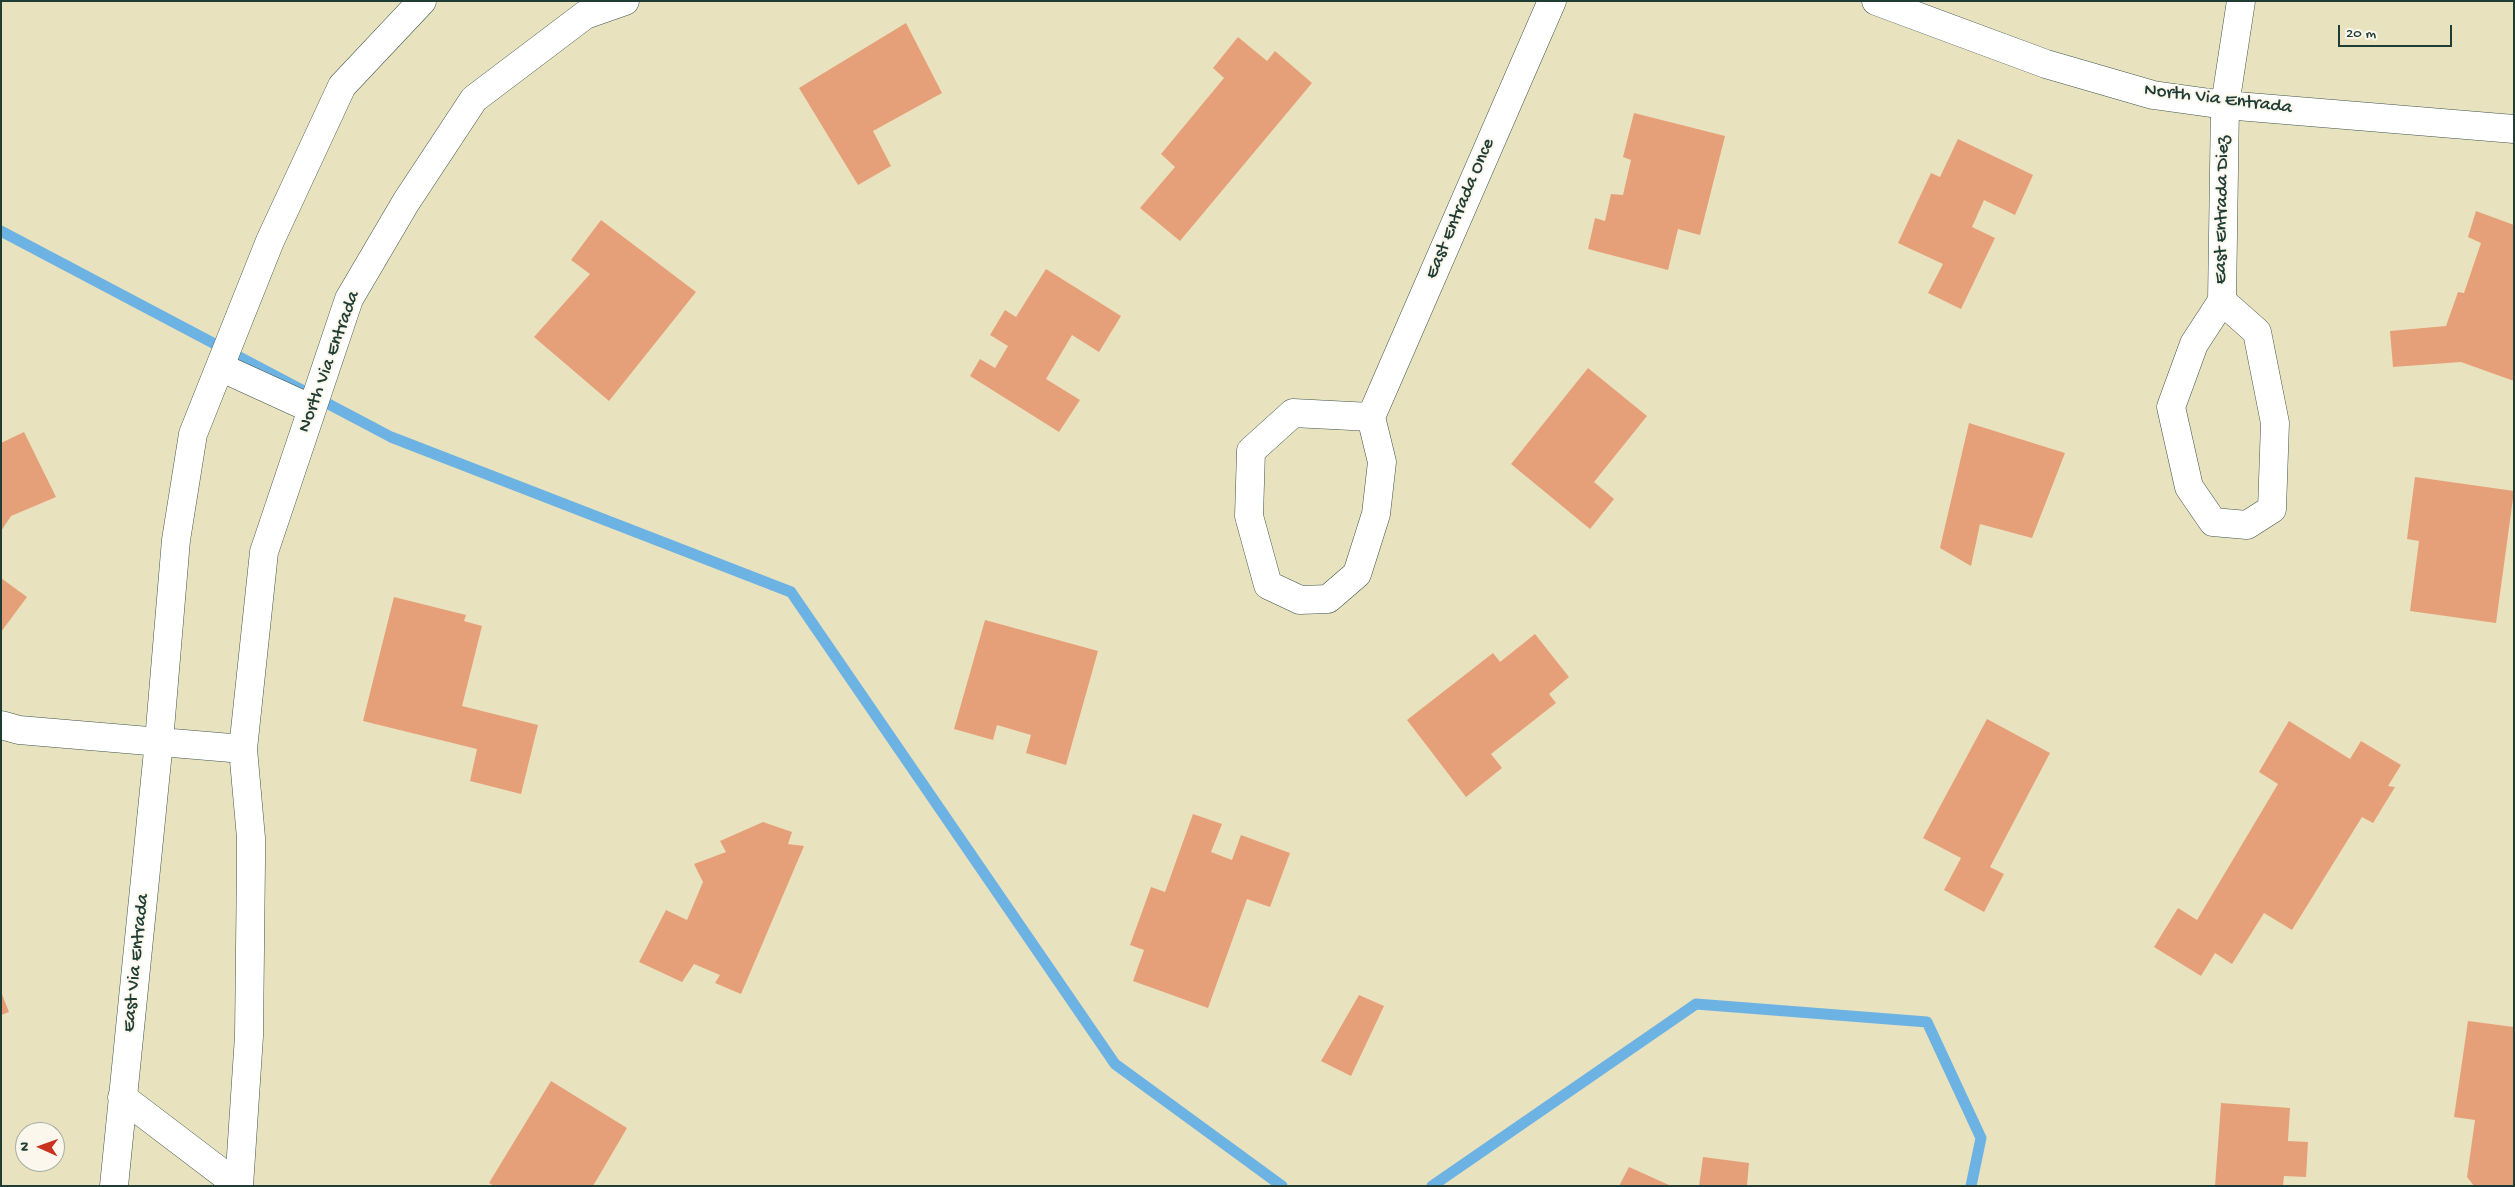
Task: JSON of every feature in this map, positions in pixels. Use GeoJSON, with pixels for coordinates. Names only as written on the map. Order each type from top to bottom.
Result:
{"type":"FeatureCollection","features":[{"type":"Feature","properties":{"kind":"street"},"geometry":{"type":"LineString","coordinates":[[160,741],[176,540],[194,434],[270,241],[342,86],[422,1]]}},
{"type":"Feature","properties":{"kind":"street","name":"North Via Entrada"},"geometry":{"type":"LineString","coordinates":[[243,748],[264,552],[349,299],[406,202],[474,99],[585,16],[625,1]]}},
{"type":"Feature","properties":{"kind":"street","name":"East Entrada Once"},"geometry":{"type":"LineString","coordinates":[[1371,417],[1552,1]]}},
{"type":"Feature","properties":{"kind":"street","name":"North Via Entrada"},"geometry":{"type":"LineString","coordinates":[[1876,1],[2046,64],[2153,95],[2225,105],[2514,129]]}},
{"type":"Feature","properties":{"kind":"street","name":"East Entrada Diez"},"geometry":{"type":"LineString","coordinates":[[2222,301],[2257,332],[2275,423],[2272,509],[2247,526],[2213,522],[2189,486],[2171,407],[2194,344],[2222,301],[2225,105],[2241,1]]}},
{"type":"Feature","properties":{"kind":"street"},"geometry":{"type":"LineString","coordinates":[[220,368],[312,409]]}},
{"type":"Feature","properties":{"kind":"street"},"geometry":{"type":"LineString","coordinates":[[1292,414],[1371,417],[1382,462],[1376,514],[1358,574],[1328,599],[1300,600],[1268,585],[1249,516],[1251,450],[1292,414]]}},
{"type":"Feature","properties":{"kind":"street"},"geometry":{"type":"LineString","coordinates":[[7,731],[243,748],[251,853],[249,1036],[239,1186]]}},
{"type":"Feature","properties":{"kind":"street","name":"East Via Entrada"},"geometry":{"type":"LineString","coordinates":[[114,1186],[160,741]]}},
{"type":"Feature","properties":{"kind":"street"},"geometry":{"type":"LineString","coordinates":[[122,1097],[239,1186]]}},
{"type":"Feature","properties":{"kind":"building"},"geometry":{"type":"Polygon","coordinates":[[[906,23],[942,93],[873,131],[891,166],[858,185],[799,88],[906,23]]]}},
{"type":"Feature","properties":{"kind":"building"},"geometry":{"type":"Polygon","coordinates":[[[1238,37],[1267,61],[1275,51],[1312,83],[1180,241],[1140,208],[1175,167],[1161,154],[1224,78],[1213,68],[1238,37]]]}},
{"type":"Feature","properties":{"kind":"building"},"geometry":{"type":"Polygon","coordinates":[[[1634,113],[1725,136],[1700,235],[1678,229],[1668,270],[1588,249],[1595,218],[1605,221],[1611,194],[1623,195],[1631,160],[1623,157],[1634,113]]]}},
{"type":"Feature","properties":{"kind":"building"},"geometry":{"type":"Polygon","coordinates":[[[1958,139],[2033,175],[2015,215],[1984,200],[1972,227],[1995,238],[1961,309],[1928,293],[1943,264],[1898,243],[1931,173],[1940,177],[1958,139]]]}},
{"type":"Feature","properties":{"kind":"building"},"geometry":{"type":"Polygon","coordinates":[[[2476,211],[2514,225],[2514,381],[2461,362],[2393,367],[2390,331],[2446,326],[2458,292],[2464,293],[2481,243],[2468,237],[2476,211]]]}},
{"type":"Feature","properties":{"kind":"building"},"geometry":{"type":"Polygon","coordinates":[[[601,220],[696,292],[609,401],[534,337],[590,274],[571,260],[601,220]]]}},
{"type":"Feature","properties":{"kind":"building"},"geometry":{"type":"Polygon","coordinates":[[[1046,269],[1121,316],[1099,352],[1072,335],[1046,379],[1080,400],[1059,432],[970,376],[980,359],[995,368],[1008,346],[990,335],[1005,310],[1016,317],[1046,269]]]}},
{"type":"Feature","properties":{"kind":"building"},"geometry":{"type":"Polygon","coordinates":[[[1588,368],[1647,416],[1594,482],[1614,499],[1590,529],[1511,464],[1588,368]]]}},
{"type":"Feature","properties":{"kind":"building"},"geometry":{"type":"Polygon","coordinates":[[[1969,423],[2065,453],[2032,538],[1980,524],[1971,566],[1940,548],[1969,423]]]}},
{"type":"Feature","properties":{"kind":"building"},"geometry":{"type":"Polygon","coordinates":[[[24,432],[56,497],[11,516],[1,531],[1,443],[24,432]]]}},
{"type":"Feature","properties":{"kind":"building"},"geometry":{"type":"Polygon","coordinates":[[[2415,477],[2514,491],[2496,623],[2410,611],[2419,541],[2407,539],[2415,477]]]}},
{"type":"Feature","properties":{"kind":"building"},"geometry":{"type":"Polygon","coordinates":[[[1,578],[27,597],[1,632],[1,578]]]}},
{"type":"Feature","properties":{"kind":"building"},"geometry":{"type":"Polygon","coordinates":[[[394,597],[466,615],[464,621],[482,626],[462,706],[538,725],[521,794],[470,781],[477,749],[363,721],[394,597]]]}},
{"type":"Feature","properties":{"kind":"building"},"geometry":{"type":"Polygon","coordinates":[[[985,620],[1098,651],[1066,765],[1026,753],[1031,735],[997,725],[993,740],[954,729],[985,620]]]}},
{"type":"Feature","properties":{"kind":"building"},"geometry":{"type":"Polygon","coordinates":[[[1535,634],[1569,677],[1549,694],[1556,703],[1491,754],[1502,768],[1466,797],[1407,720],[1493,653],[1500,662],[1535,634]]]}},
{"type":"Feature","properties":{"kind":"building"},"geometry":{"type":"Polygon","coordinates":[[[1987,719],[2050,753],[1990,867],[2004,874],[1984,912],[1944,890],[1961,858],[1923,838],[1987,719]]]}},
{"type":"Feature","properties":{"kind":"building"},"geometry":{"type":"Polygon","coordinates":[[[2289,721],[2350,759],[2361,741],[2401,765],[2388,786],[2395,787],[2373,823],[2362,817],[2292,930],[2264,913],[2232,964],[2215,953],[2201,976],[2154,947],[2178,908],[2197,920],[2278,784],[2259,772],[2289,721]]]}},
{"type":"Feature","properties":{"kind":"building"},"geometry":{"type":"Polygon","coordinates":[[[1193,814],[1222,824],[1211,852],[1232,860],[1241,835],[1290,853],[1270,907],[1247,899],[1208,1008],[1133,981],[1144,950],[1130,945],[1151,887],[1165,892],[1193,814]]]}},
{"type":"Feature","properties":{"kind":"building"},"geometry":{"type":"Polygon","coordinates":[[[763,822],[792,832],[788,844],[804,846],[741,994],[715,983],[720,975],[694,964],[682,982],[639,962],[666,910],[687,920],[703,882],[694,864],[726,852],[720,841],[763,822]]]}},
{"type":"Feature","properties":{"kind":"building"},"geometry":{"type":"Polygon","coordinates":[[[1,992],[9,1012],[1,1015],[1,992]]]}},
{"type":"Feature","properties":{"kind":"building"},"geometry":{"type":"Polygon","coordinates":[[[1359,995],[1384,1006],[1351,1076],[1321,1061],[1359,995]]]}},
{"type":"Feature","properties":{"kind":"building"},"geometry":{"type":"Polygon","coordinates":[[[2468,1021],[2514,1027],[2514,1186],[2474,1186],[2467,1177],[2475,1120],[2454,1117],[2468,1021]]]}},
{"type":"Feature","properties":{"kind":"building"},"geometry":{"type":"Polygon","coordinates":[[[551,1081],[627,1128],[593,1186],[494,1186],[489,1183],[551,1081]]]}},
{"type":"Feature","properties":{"kind":"building"},"geometry":{"type":"Polygon","coordinates":[[[2221,1103],[2290,1108],[2288,1141],[2308,1142],[2306,1177],[2284,1176],[2283,1186],[2215,1186],[2221,1103]]]}},
{"type":"Feature","properties":{"kind":"building"},"geometry":{"type":"Polygon","coordinates":[[[1703,1157],[1749,1163],[1747,1186],[1699,1186],[1703,1157]]]}},
{"type":"Feature","properties":{"kind":"building"},"geometry":{"type":"Polygon","coordinates":[[[1629,1167],[1669,1185],[1619,1186],[1629,1167]]]}},
{"type":"Feature","properties":{"kind":"waterway"},"geometry":{"type":"LineString","coordinates":[[1,231],[391,437],[791,592],[1115,1064],[1282,1186]]}},
{"type":"Feature","properties":{"kind":"waterway"},"geometry":{"type":"LineString","coordinates":[[1432,1186],[1696,1004],[1927,1022],[1981,1138],[1971,1186]]}}]}
